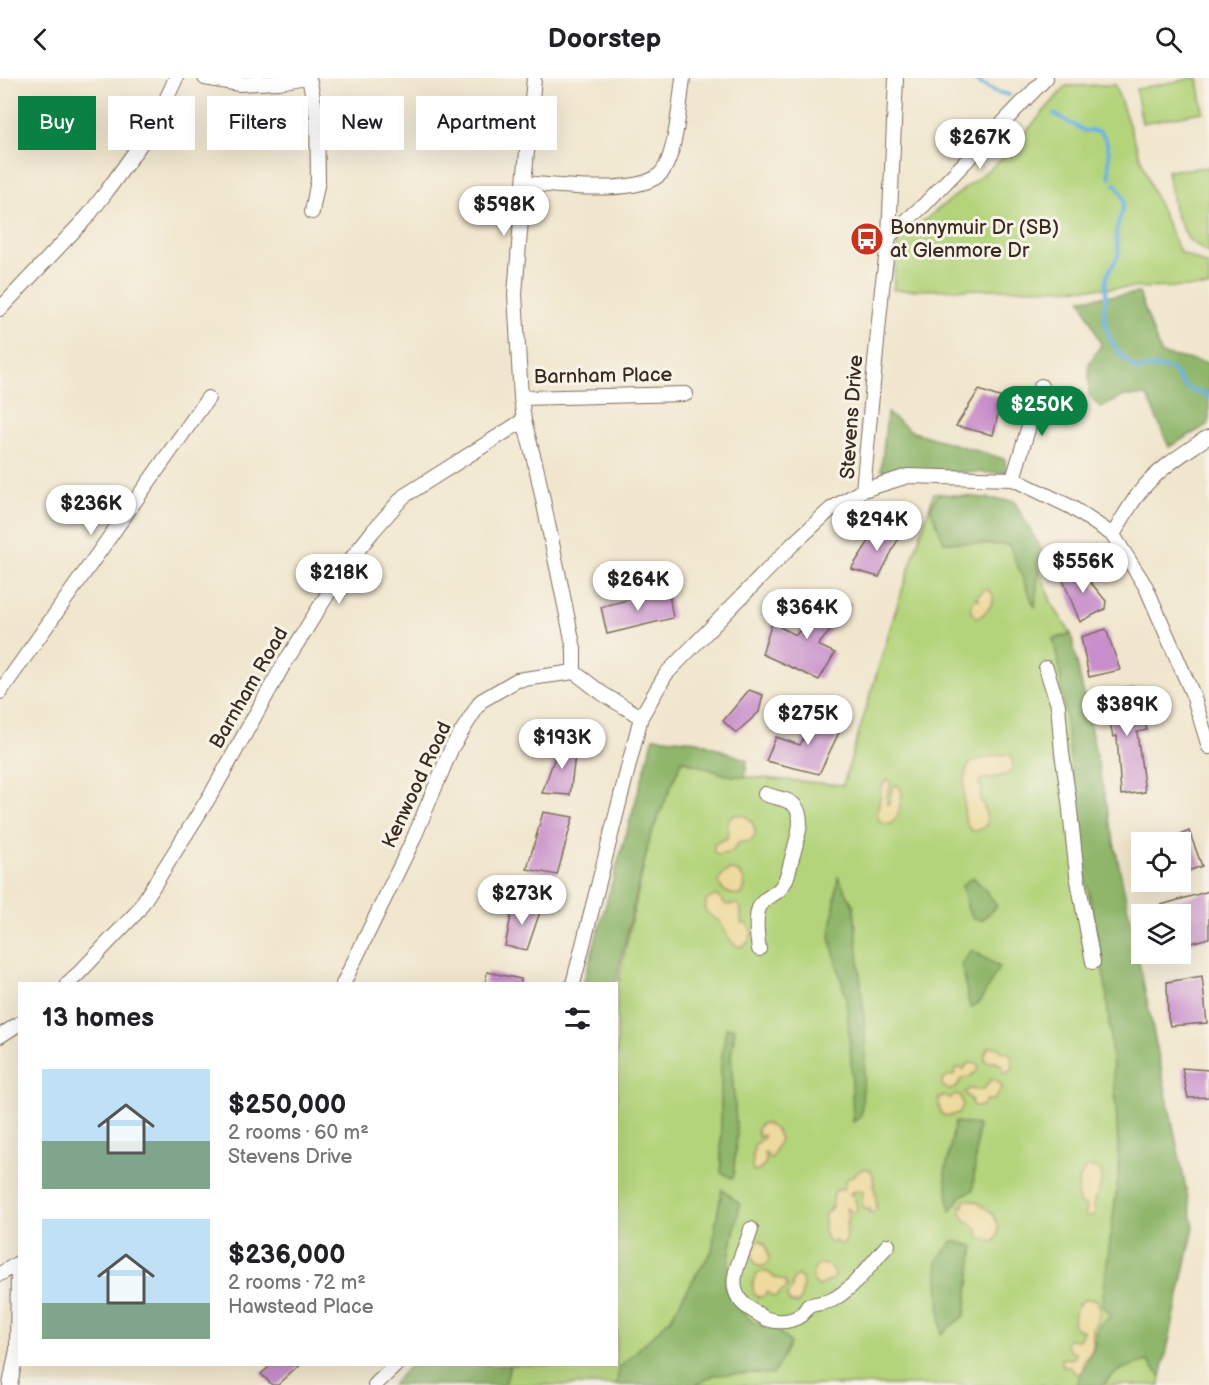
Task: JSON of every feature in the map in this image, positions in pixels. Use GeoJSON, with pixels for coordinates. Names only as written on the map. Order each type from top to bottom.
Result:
{"type":"FeatureCollection","features":[{"type":"Feature","properties":{"kind":"street"},"geometry":{"type":"LineString","coordinates":[[0,309],[88,216],[155,124],[176,78]]}},
{"type":"Feature","properties":{"kind":"street"},"geometry":{"type":"LineString","coordinates":[[205,78],[239,84],[279,82],[302,78]]}},
{"type":"Feature","properties":{"kind":"street"},"geometry":{"type":"LineString","coordinates":[[309,78],[317,117],[318,180],[312,212]]}},
{"type":"Feature","properties":{"kind":"street"},"geometry":{"type":"LineString","coordinates":[[534,78],[515,294],[524,420],[537,471],[574,649],[574,672],[603,694],[641,717]]}},
{"type":"Feature","properties":{"kind":"street"},"geometry":{"type":"LineString","coordinates":[[524,183],[586,188],[625,186],[656,178],[668,161],[675,136],[683,78]]}},
{"type":"Feature","properties":{"kind":"street","name":"Stevens Drive"},"geometry":{"type":"LineString","coordinates":[[896,78],[889,236],[863,490],[908,476],[1013,479],[1071,507],[1113,535],[1146,587],[1193,695],[1209,747]]}},
{"type":"Feature","properties":{"kind":"street"},"geometry":{"type":"LineString","coordinates":[[889,236],[924,205],[1046,78]]}},
{"type":"Feature","properties":{"kind":"street"},"geometry":{"type":"LineString","coordinates":[[1013,479],[1041,386]]}},
{"type":"Feature","properties":{"kind":"street","name":"Barnham Place"},"geometry":{"type":"LineString","coordinates":[[521,398],[686,394]]}},
{"type":"Feature","properties":{"kind":"street"},"geometry":{"type":"LineString","coordinates":[[0,692],[208,398]]}},
{"type":"Feature","properties":{"kind":"street","name":"Barnham Road"},"geometry":{"type":"LineString","coordinates":[[69,982],[137,912],[213,791],[280,669],[344,568],[373,531],[404,496],[524,420]]}},
{"type":"Feature","properties":{"kind":"street"},"geometry":{"type":"LineString","coordinates":[[1113,535],[1144,486],[1167,465],[1209,437]]}},
{"type":"Feature","properties":{"kind":"street"},"geometry":{"type":"LineString","coordinates":[[574,982],[641,717],[666,674],[792,545],[831,509],[863,490]]}},
{"type":"Feature","properties":{"kind":"street"},"geometry":{"type":"LineString","coordinates":[[1046,668],[1058,705],[1077,874],[1093,962]]}},
{"type":"Feature","properties":{"kind":"street","name":"Kenwood Road"},"geometry":{"type":"LineString","coordinates":[[344,982],[412,840],[453,747],[481,701],[517,680],[574,672]]}},
{"type":"Feature","properties":{"kind":"street"},"geometry":{"type":"LineString","coordinates":[[759,949],[759,909],[765,899],[780,889],[787,878],[800,823],[799,813],[794,805],[765,794]]}},
{"type":"Feature","properties":{"kind":"street"},"geometry":{"type":"LineString","coordinates":[[0,1036],[18,1024]]}},
{"type":"Feature","properties":{"kind":"street"},"geometry":{"type":"LineString","coordinates":[[751,1229],[748,1242],[739,1258],[735,1275],[735,1291],[743,1304],[767,1319],[780,1322],[792,1320],[804,1313],[808,1306],[832,1299],[843,1292],[860,1277],[888,1245]]}},
{"type":"Feature","properties":{"kind":"street"},"geometry":{"type":"LineString","coordinates":[[0,1274],[18,1264]]}},
{"type":"Feature","properties":{"kind":"street"},"geometry":{"type":"LineString","coordinates":[[10,1385],[17,1349],[18,1306]]}},
{"type":"Feature","properties":{"kind":"street"},"geometry":{"type":"LineString","coordinates":[[375,1385],[395,1366]]}},
{"type":"Feature","properties":{"kind":"green space"},"geometry":{"type":"Polygon","coordinates":[[[1198,78],[1203,112],[1142,123],[1136,89],[1198,78]]]}},
{"type":"Feature","properties":{"kind":"green space"},"geometry":{"type":"Polygon","coordinates":[[[1115,85],[1152,190],[1180,252],[1209,266],[1209,287],[893,290],[897,242],[1002,159],[1066,86],[1115,85]]]}},
{"type":"Feature","properties":{"kind":"green space"},"geometry":{"type":"Polygon","coordinates":[[[1209,167],[1209,254],[1188,239],[1175,213],[1167,171],[1209,167]]]}},
{"type":"Feature","properties":{"kind":"green space"},"geometry":{"type":"Polygon","coordinates":[[[1139,293],[1161,354],[1209,363],[1209,424],[1169,447],[1147,396],[1124,396],[1101,408],[1089,395],[1089,363],[1101,345],[1081,299],[1139,293]]]}},
{"type":"Feature","properties":{"kind":"green space"},"geometry":{"type":"Polygon","coordinates":[[[887,413],[913,432],[1005,459],[1006,473],[881,470],[887,413]]]}},
{"type":"Feature","properties":{"kind":"green space"},"geometry":{"type":"Polygon","coordinates":[[[934,493],[1014,501],[1052,604],[1071,634],[1053,639],[1071,710],[1128,1102],[1102,1304],[1161,1377],[1160,1385],[505,1385],[510,1366],[618,1366],[618,983],[650,837],[682,760],[726,775],[843,785],[934,493]]]}},
{"type":"Feature","properties":{"kind":"green space"},"geometry":{"type":"Polygon","coordinates":[[[939,494],[1014,501],[1041,549],[1035,608],[1009,545],[944,542],[930,507],[939,494]]]}},
{"type":"Feature","properties":{"kind":"green space"},"geometry":{"type":"Polygon","coordinates":[[[1071,634],[1131,923],[1131,964],[1139,964],[1194,1227],[1161,1377],[1148,1361],[1117,1372],[1104,1385],[1077,1385],[1093,1350],[1098,1326],[1111,1316],[1102,1304],[1119,1172],[1116,1104],[1106,988],[1082,855],[1059,665],[1053,639],[1071,634]]]}},
{"type":"Feature","properties":{"kind":"green space"},"geometry":{"type":"Polygon","coordinates":[[[654,737],[698,741],[747,760],[745,777],[726,775],[682,760],[650,837],[615,982],[584,982],[654,737]]]}},
{"type":"Feature","properties":{"kind":"green space"},"geometry":{"type":"Polygon","coordinates":[[[838,877],[854,907],[865,1031],[861,1116],[853,1122],[846,998],[830,938],[838,877]]]}},
{"type":"Feature","properties":{"kind":"green space"},"geometry":{"type":"Polygon","coordinates":[[[973,877],[997,906],[982,920],[974,919],[968,910],[962,885],[973,877]]]}},
{"type":"Feature","properties":{"kind":"green space"},"geometry":{"type":"Polygon","coordinates":[[[972,950],[999,967],[980,1002],[970,1008],[961,964],[972,950]]]}},
{"type":"Feature","properties":{"kind":"green space"},"geometry":{"type":"Polygon","coordinates":[[[726,1028],[735,1028],[731,1057],[737,1136],[733,1179],[721,1172],[721,1063],[726,1028]]]}},
{"type":"Feature","properties":{"kind":"green space"},"geometry":{"type":"Polygon","coordinates":[[[955,1122],[978,1125],[973,1190],[961,1196],[950,1212],[945,1173],[955,1122]]]}},
{"type":"Feature","properties":{"kind":"green space"},"geometry":{"type":"Polygon","coordinates":[[[722,1189],[740,1204],[725,1286],[736,1306],[754,1323],[777,1330],[790,1343],[773,1375],[756,1373],[714,1375],[696,1385],[616,1385],[619,1368],[671,1318],[712,1251],[722,1189]]]}},
{"type":"Feature","properties":{"kind":"green space"},"geometry":{"type":"Polygon","coordinates":[[[953,1241],[974,1246],[965,1315],[941,1334],[937,1260],[953,1241]]]}},
{"type":"Feature","properties":{"kind":"green space"},"geometry":{"type":"Polygon","coordinates":[[[409,1366],[510,1366],[505,1385],[392,1385],[409,1366]]]}},
{"type":"Feature","properties":{"kind":"sand"},"geometry":{"type":"Polygon","coordinates":[[[986,589],[993,595],[992,604],[977,618],[972,612],[971,605],[976,598],[979,600],[977,596],[986,589]]]}},
{"type":"Feature","properties":{"kind":"sand"},"geometry":{"type":"Polygon","coordinates":[[[1006,754],[1012,756],[1013,769],[1006,775],[981,780],[980,800],[986,811],[987,824],[980,830],[971,830],[966,823],[964,810],[964,784],[969,765],[986,758],[1006,754]]]}},
{"type":"Feature","properties":{"kind":"sand"},"geometry":{"type":"Polygon","coordinates":[[[887,780],[891,784],[887,794],[887,804],[889,804],[895,786],[898,785],[902,796],[898,815],[891,824],[883,824],[878,819],[877,813],[882,786],[887,780]]]}},
{"type":"Feature","properties":{"kind":"sand"},"geometry":{"type":"Polygon","coordinates":[[[735,815],[748,818],[755,828],[755,836],[749,841],[739,842],[732,852],[717,855],[714,852],[714,846],[717,842],[727,838],[729,832],[727,824],[735,815]]]}},
{"type":"Feature","properties":{"kind":"sand"},"geometry":{"type":"Polygon","coordinates":[[[729,870],[738,872],[743,878],[744,886],[741,895],[729,893],[719,883],[723,874],[729,870]]]}},
{"type":"Feature","properties":{"kind":"sand"},"geometry":{"type":"Polygon","coordinates":[[[714,896],[719,897],[726,905],[737,904],[741,909],[741,923],[747,924],[752,932],[749,941],[744,946],[736,946],[720,922],[705,910],[707,900],[714,896]]]}},
{"type":"Feature","properties":{"kind":"sand"},"geometry":{"type":"Polygon","coordinates":[[[990,1047],[997,1047],[1011,1055],[1013,1067],[1007,1074],[1003,1073],[1003,1066],[996,1062],[986,1062],[985,1054],[990,1047]]]}},
{"type":"Feature","properties":{"kind":"sand"},"geometry":{"type":"Polygon","coordinates":[[[967,1064],[978,1065],[978,1070],[969,1077],[962,1078],[956,1088],[949,1090],[942,1086],[943,1079],[954,1075],[956,1068],[964,1069],[967,1064]]]}},
{"type":"Feature","properties":{"kind":"sand"},"geometry":{"type":"Polygon","coordinates":[[[990,1080],[998,1082],[1002,1087],[1001,1090],[994,1100],[987,1100],[982,1106],[975,1107],[965,1092],[969,1089],[983,1089],[990,1080]]]}},
{"type":"Feature","properties":{"kind":"sand"},"geometry":{"type":"Polygon","coordinates":[[[945,1095],[950,1099],[955,1095],[961,1096],[963,1105],[959,1113],[945,1116],[941,1112],[939,1098],[945,1095]]]}},
{"type":"Feature","properties":{"kind":"sand"},"geometry":{"type":"Polygon","coordinates":[[[765,1123],[777,1131],[780,1140],[772,1158],[764,1152],[766,1162],[760,1170],[754,1172],[752,1169],[754,1146],[764,1137],[763,1135],[758,1137],[757,1129],[765,1123]]]}},
{"type":"Feature","properties":{"kind":"sand"},"geometry":{"type":"Polygon","coordinates":[[[1088,1166],[1099,1169],[1102,1180],[1094,1200],[1095,1215],[1086,1217],[1087,1207],[1079,1203],[1077,1194],[1080,1178],[1088,1166]]]}},
{"type":"Feature","properties":{"kind":"sand"},"geometry":{"type":"Polygon","coordinates":[[[864,1168],[871,1170],[873,1175],[877,1209],[872,1213],[869,1212],[870,1209],[867,1210],[863,1206],[861,1190],[850,1193],[855,1201],[856,1211],[853,1213],[848,1208],[846,1209],[849,1217],[845,1243],[838,1244],[835,1240],[830,1243],[825,1233],[824,1222],[825,1214],[832,1207],[834,1193],[843,1189],[846,1180],[864,1168]]]}},
{"type":"Feature","properties":{"kind":"sand"},"geometry":{"type":"Polygon","coordinates":[[[965,1200],[977,1203],[995,1218],[998,1231],[995,1241],[979,1238],[977,1228],[962,1216],[960,1207],[962,1205],[964,1207],[965,1200]]]}},
{"type":"Feature","properties":{"kind":"sand"},"geometry":{"type":"Polygon","coordinates":[[[760,1240],[766,1245],[769,1259],[762,1267],[756,1265],[753,1256],[754,1248],[760,1240]]]}},
{"type":"Feature","properties":{"kind":"sand"},"geometry":{"type":"Polygon","coordinates":[[[819,1264],[830,1267],[835,1277],[819,1286],[812,1275],[819,1264]]]}},
{"type":"Feature","properties":{"kind":"sand"},"geometry":{"type":"Polygon","coordinates":[[[761,1272],[767,1272],[785,1281],[786,1290],[776,1297],[768,1292],[758,1297],[754,1294],[753,1285],[754,1279],[761,1272]]]}},
{"type":"Feature","properties":{"kind":"sand"},"geometry":{"type":"Polygon","coordinates":[[[798,1275],[803,1285],[801,1300],[797,1304],[789,1302],[787,1296],[792,1288],[793,1280],[798,1275]]]}},
{"type":"Feature","properties":{"kind":"sand"},"geometry":{"type":"Polygon","coordinates":[[[1085,1299],[1098,1301],[1100,1310],[1093,1328],[1093,1347],[1084,1361],[1083,1369],[1076,1374],[1070,1367],[1063,1367],[1061,1359],[1075,1357],[1075,1352],[1070,1351],[1066,1344],[1068,1339],[1080,1339],[1083,1330],[1077,1329],[1073,1324],[1077,1306],[1085,1299]]]}},
{"type":"Feature","properties":{"kind":"building"},"geometry":{"type":"Polygon","coordinates":[[[979,390],[1002,398],[993,435],[956,426],[979,390]]]}},
{"type":"Feature","properties":{"kind":"building"},"geometry":{"type":"Polygon","coordinates":[[[880,524],[901,533],[879,577],[851,569],[880,524]]]}},
{"type":"Feature","properties":{"kind":"building"},"geometry":{"type":"Polygon","coordinates":[[[1077,566],[1106,601],[1105,609],[1080,622],[1060,573],[1077,566]]]}},
{"type":"Feature","properties":{"kind":"building"},"geometry":{"type":"Polygon","coordinates":[[[668,589],[673,618],[607,634],[601,607],[668,589]]]}},
{"type":"Feature","properties":{"kind":"building"},"geometry":{"type":"Polygon","coordinates":[[[832,592],[852,605],[818,645],[835,653],[819,680],[762,654],[772,623],[796,635],[832,592]]]}},
{"type":"Feature","properties":{"kind":"building"},"geometry":{"type":"Polygon","coordinates":[[[1106,629],[1120,670],[1089,677],[1081,637],[1106,629]]]}},
{"type":"Feature","properties":{"kind":"building"},"geometry":{"type":"Polygon","coordinates":[[[1135,688],[1147,730],[1137,732],[1145,792],[1121,795],[1117,736],[1113,737],[1104,694],[1135,688]]]}},
{"type":"Feature","properties":{"kind":"building"},"geometry":{"type":"Polygon","coordinates":[[[749,690],[763,695],[759,712],[736,733],[723,721],[749,690]]]}},
{"type":"Feature","properties":{"kind":"building"},"geometry":{"type":"Polygon","coordinates":[[[817,711],[843,724],[819,774],[766,761],[776,737],[800,745],[817,711]]]}},
{"type":"Feature","properties":{"kind":"building"},"geometry":{"type":"Polygon","coordinates":[[[561,740],[577,740],[570,795],[542,793],[561,740]]]}},
{"type":"Feature","properties":{"kind":"building"},"geometry":{"type":"Polygon","coordinates":[[[543,812],[573,817],[557,875],[527,869],[543,812]]]}},
{"type":"Feature","properties":{"kind":"building"},"geometry":{"type":"Polygon","coordinates":[[[1191,836],[1202,866],[1191,870],[1191,836]]]}},
{"type":"Feature","properties":{"kind":"building"},"geometry":{"type":"Polygon","coordinates":[[[1209,891],[1209,938],[1191,943],[1191,904],[1164,904],[1209,891]]]}},
{"type":"Feature","properties":{"kind":"building"},"geometry":{"type":"Polygon","coordinates":[[[514,901],[541,909],[527,950],[505,946],[514,901]]]}},
{"type":"Feature","properties":{"kind":"building"},"geometry":{"type":"Polygon","coordinates":[[[487,972],[521,979],[521,982],[485,982],[487,972]]]}},
{"type":"Feature","properties":{"kind":"building"},"geometry":{"type":"Polygon","coordinates":[[[1202,976],[1207,1023],[1170,1026],[1167,982],[1202,976]]]}},
{"type":"Feature","properties":{"kind":"building"},"geometry":{"type":"Polygon","coordinates":[[[1182,1068],[1209,1070],[1209,1097],[1188,1098],[1182,1068]]]}},
{"type":"Feature","properties":{"kind":"building"},"geometry":{"type":"Polygon","coordinates":[[[270,1366],[299,1366],[278,1385],[272,1385],[261,1374],[270,1366]]]}},
{"type":"Feature","properties":{"kind":"waterway"},"geometry":{"type":"LineString","coordinates":[[970,78],[997,92],[1009,95]]}},
{"type":"Feature","properties":{"kind":"waterway"},"geometry":{"type":"LineString","coordinates":[[1054,114],[1085,131],[1099,131],[1103,135],[1108,151],[1110,177]]}},
{"type":"Feature","properties":{"kind":"waterway"},"geometry":{"type":"LineString","coordinates":[[1115,184],[1124,204],[1116,236],[1118,255],[1106,281],[1104,312],[1110,338],[1118,351],[1137,370],[1153,367],[1171,369],[1184,386],[1204,393],[1209,398]]}},
{"type":"Feature","properties":{"kind":"place","name":"Bonnymuir Dr (SB) at Glenmore Dr"},"geometry":{"type":"Point","coordinates":[867,239]}}]}
